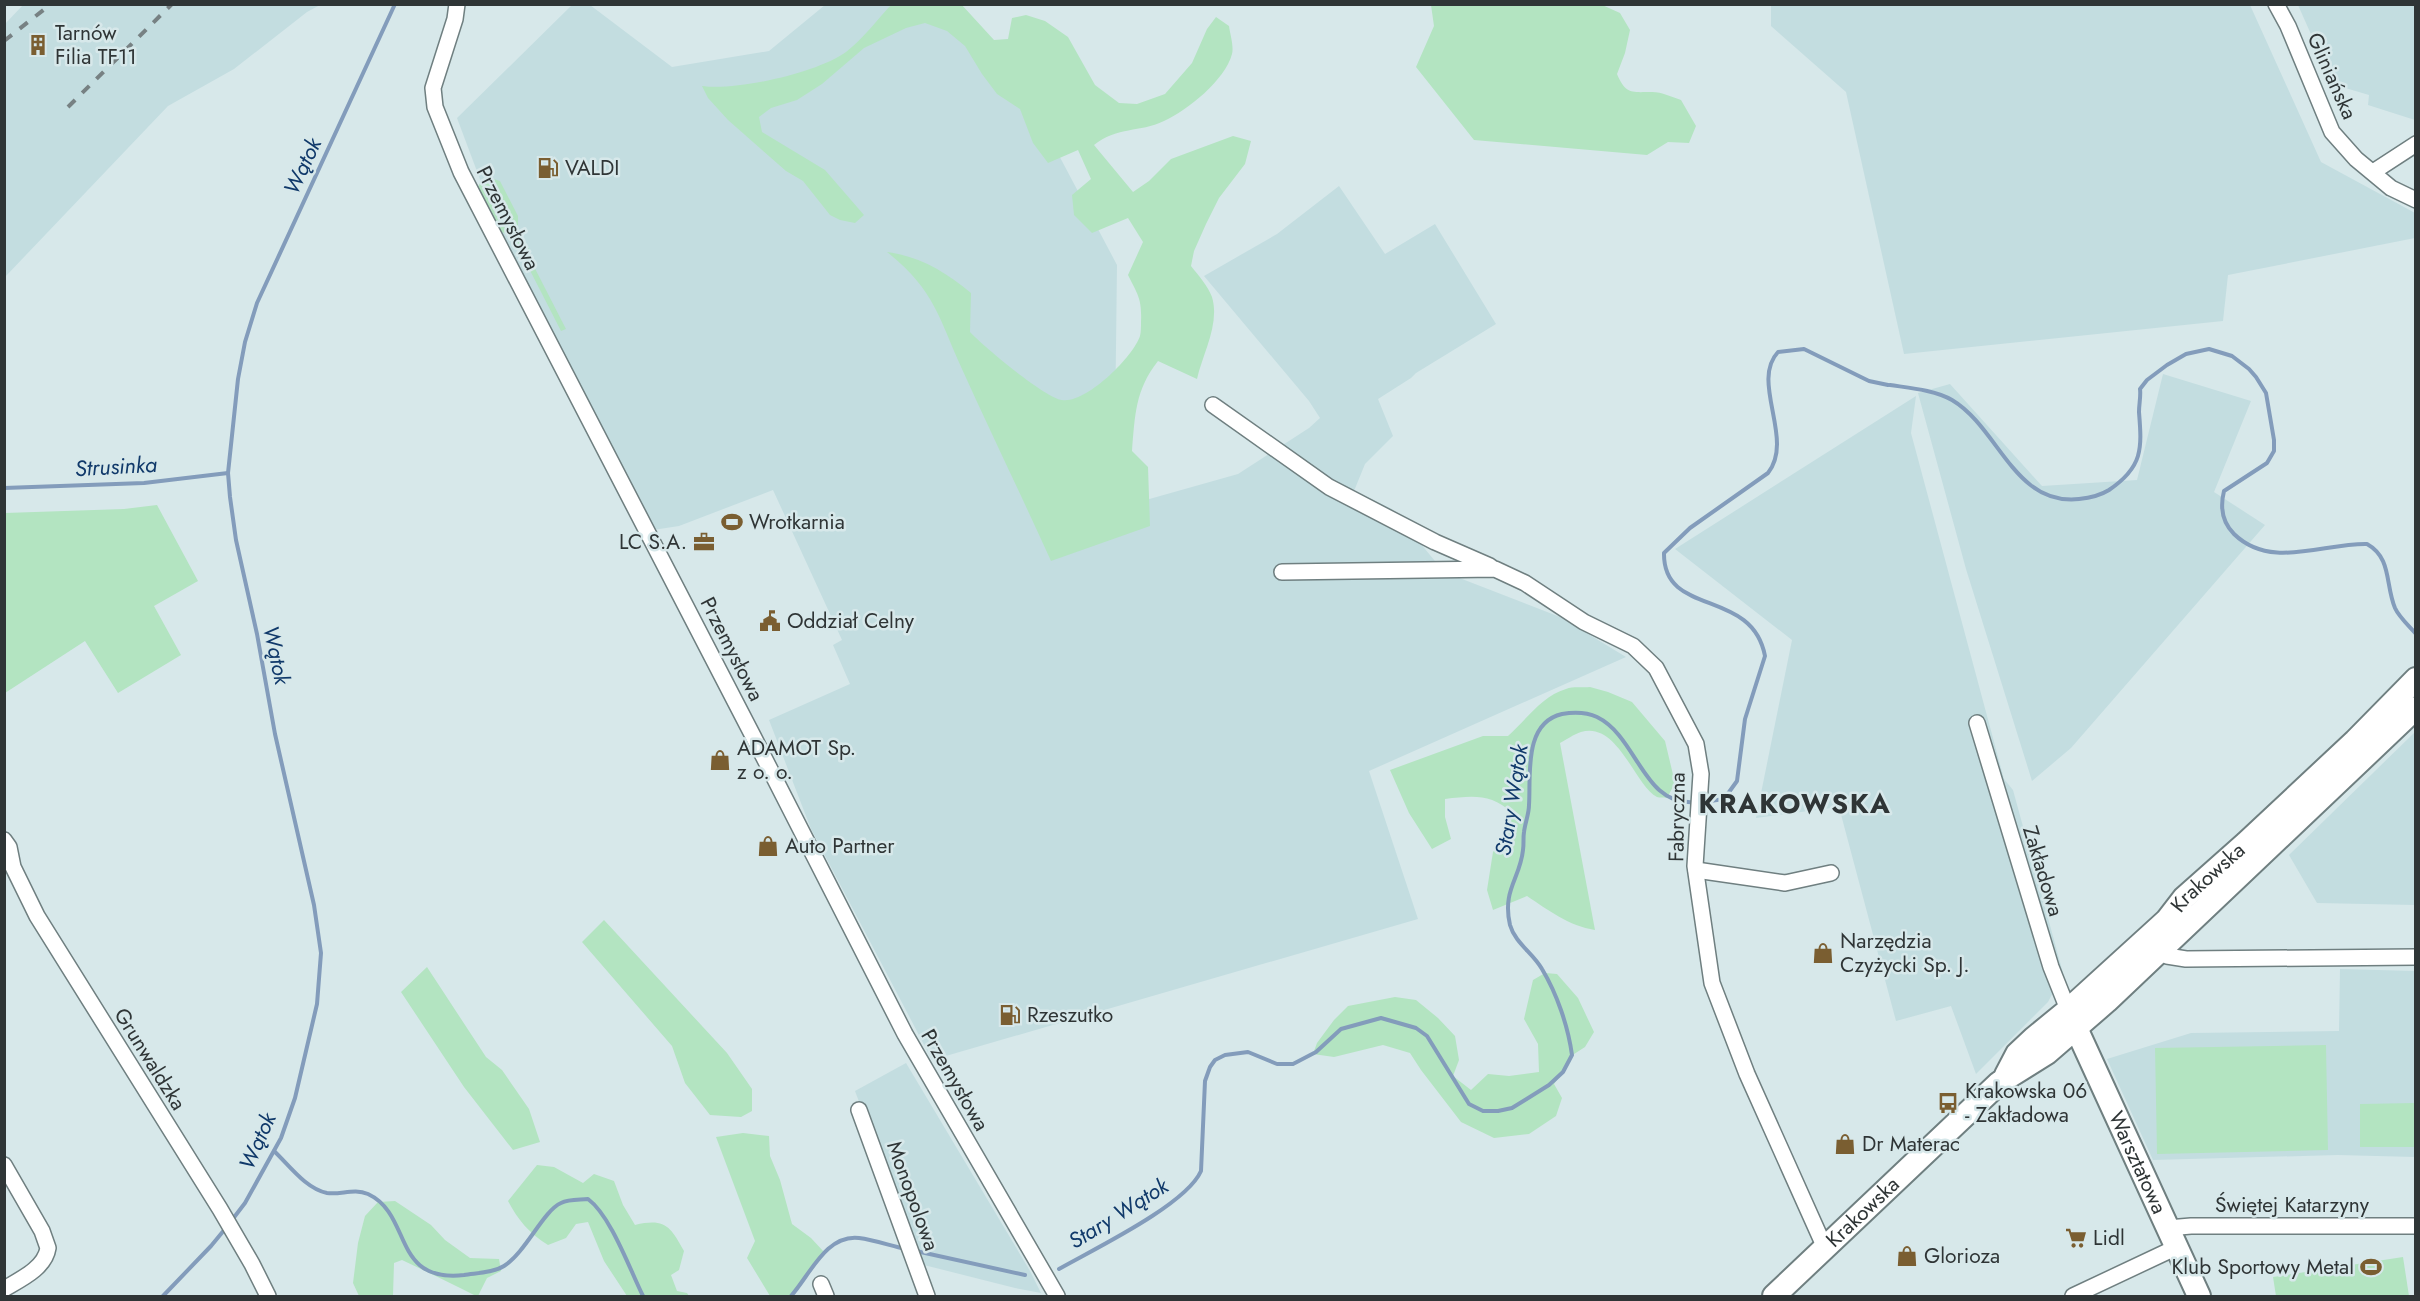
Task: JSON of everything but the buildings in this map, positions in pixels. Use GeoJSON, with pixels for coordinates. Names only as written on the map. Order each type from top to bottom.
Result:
{"type":"FeatureCollection","features":[{"type":"Feature","properties":{"kind":"street","name":"Przemysłowa"},"geometry":{"type":"LineString","coordinates":[[457,4],[455,19],[433,88],[435,107],[461,172],[905,1034],[1057,1296]]}},
{"type":"Feature","properties":{"kind":"street","name":"Gliniańska"},"geometry":{"type":"LineString","coordinates":[[2276,4],[2296,45],[2332,132],[2356,159],[2391,188],[2415,200]]}},
{"type":"Feature","properties":{"kind":"street"},"geometry":{"type":"LineString","coordinates":[[2373,172],[2415,144]]}},
{"type":"Feature","properties":{"kind":"street"},"geometry":{"type":"LineString","coordinates":[[1213,405],[1329,487],[1435,542],[1496,569]]}},
{"type":"Feature","properties":{"kind":"street","name":"Fabryczna"},"geometry":{"type":"LineString","coordinates":[[1282,572],[1496,569],[1525,583],[1584,622],[1633,646],[1656,668],[1696,744],[1701,774],[1696,870],[1712,983],[1747,1074],[1825,1248]]}},
{"type":"Feature","properties":{"kind":"street","name":"Krakowska"},"geometry":{"type":"LineString","coordinates":[[1774,1296],[2004,1079],[2047,1053],[2072,1020],[2167,920],[2184,898],[2355,741],[2415,680]]}},
{"type":"Feature","properties":{"kind":"street","name":"Krakowska"},"geometry":{"type":"LineString","coordinates":[[2072,1020],[2160,950],[2415,708]]}},
{"type":"Feature","properties":{"kind":"street","name":"Zakładowa"},"geometry":{"type":"LineString","coordinates":[[1977,723],[2044,946],[2072,1020]]}},
{"type":"Feature","properties":{"kind":"street","name":"Grunwaldzka"},"geometry":{"type":"LineString","coordinates":[[4,840],[9,847],[9,870],[220,1209],[268,1296]]}},
{"type":"Feature","properties":{"kind":"street"},"geometry":{"type":"LineString","coordinates":[[1696,870],[1785,884],[1832,873]]}},
{"type":"Feature","properties":{"kind":"street"},"geometry":{"type":"LineString","coordinates":[[2160,950],[2167,956],[2186,958],[2415,957]]}},
{"type":"Feature","properties":{"kind":"street","name":"Warsztatowa"},"geometry":{"type":"LineString","coordinates":[[2072,1020],[2199,1296]]}},
{"type":"Feature","properties":{"kind":"street","name":"Monopolowa"},"geometry":{"type":"LineString","coordinates":[[859,1110],[927,1296]]}},
{"type":"Feature","properties":{"kind":"street"},"geometry":{"type":"LineString","coordinates":[[4,1165],[42,1231],[48,1248],[41,1263],[25,1277],[4,1289]]}},
{"type":"Feature","properties":{"kind":"street","name":"Świętej Katarzyny"},"geometry":{"type":"LineString","coordinates":[[2172,1237],[2191,1226],[2415,1226]]}},
{"type":"Feature","properties":{"kind":"street"},"geometry":{"type":"LineString","coordinates":[[2073,1296],[2172,1237]]}},
{"type":"Feature","properties":{"kind":"shaded area"},"geometry":{"type":"Polygon","coordinates":[[[23,5],[320,5],[307,12],[234,69],[168,106],[5,277],[5,24],[23,5]]]}},
{"type":"Feature","properties":{"kind":"shaded area"},"geometry":{"type":"Polygon","coordinates":[[[572,5],[590,5],[672,67],[769,51],[825,5],[939,5],[1027,95],[1117,265],[1114,509],[1238,474],[1309,428],[1320,418],[1309,401],[1204,276],[1277,234],[1339,186],[1385,254],[1435,224],[1496,324],[1378,399],[1393,436],[1365,464],[1354,491],[1392,509],[1444,572],[1560,617],[1626,657],[1369,771],[1418,919],[932,1060],[811,829],[769,720],[850,684],[833,645],[842,640],[773,490],[679,526],[653,530],[523,294],[457,118],[572,5]]]}},
{"type":"Feature","properties":{"kind":"shaded area"},"geometry":{"type":"Polygon","coordinates":[[[1771,5],[2250,5],[2321,162],[2415,213],[2415,238],[2228,275],[2223,321],[1904,354],[1846,92],[1771,26],[1771,5]]]}},
{"type":"Feature","properties":{"kind":"shaded area"},"geometry":{"type":"Polygon","coordinates":[[[2298,5],[2415,5],[2415,120],[2368,105],[2369,95],[2342,87],[2327,56],[2322,59],[2298,5]]]}},
{"type":"Feature","properties":{"kind":"shaded area"},"geometry":{"type":"Polygon","coordinates":[[[2163,374],[2251,401],[2214,492],[2265,525],[2071,748],[2032,781],[1966,569],[1918,393],[1950,384],[2042,486],[2137,480],[2163,374]]]}},
{"type":"Feature","properties":{"kind":"shaded area"},"geometry":{"type":"Polygon","coordinates":[[[1916,396],[1911,433],[2004,779],[2013,790],[2063,973],[2048,1002],[1976,1074],[1951,1006],[1896,1021],[1839,807],[1756,818],[1792,640],[1675,549],[1916,396]]]}},
{"type":"Feature","properties":{"kind":"shaded area"},"geometry":{"type":"Polygon","coordinates":[[[2415,732],[2415,905],[2317,903],[2289,855],[2415,732]]]}},
{"type":"Feature","properties":{"kind":"shaded area"},"geometry":{"type":"Polygon","coordinates":[[[2340,969],[2415,971],[2415,1157],[2338,1155],[2153,1160],[2107,1059],[2191,1033],[2339,1031],[2340,969]]]}},
{"type":"Feature","properties":{"kind":"shaded area"},"geometry":{"type":"Polygon","coordinates":[[[906,1063],[1041,1293],[920,1264],[855,1091],[906,1063]]]}},
{"type":"Feature","properties":{"kind":"green space"},"geometry":{"type":"Polygon","coordinates":[[[961,4],[994,40],[1008,39],[1012,18],[1026,15],[1045,21],[1068,37],[1095,85],[1119,103],[1137,104],[1165,94],[1192,63],[1207,29],[1216,17],[1229,26],[1232,54],[1214,84],[1174,116],[1155,125],[1120,132],[1094,145],[1133,192],[1149,181],[1171,159],[1233,136],[1251,141],[1245,164],[1219,198],[1194,251],[1191,266],[1208,289],[1214,307],[1210,338],[1197,379],[1158,361],[1140,393],[1132,451],[1148,467],[1150,526],[1051,561],[934,305],[915,279],[887,252],[921,261],[962,285],[971,293],[970,332],[1000,359],[1042,390],[1062,400],[1072,399],[1095,387],[1119,367],[1140,336],[1140,302],[1128,275],[1143,242],[1128,218],[1092,233],[1074,215],[1072,195],[1091,179],[1078,150],[1048,163],[1033,143],[1020,109],[997,94],[965,46],[947,31],[925,23],[906,28],[864,48],[822,84],[797,100],[771,108],[759,117],[762,132],[825,170],[864,215],[855,223],[830,215],[803,181],[786,171],[728,120],[708,98],[702,86],[735,86],[776,79],[833,60],[858,41],[891,5],[961,4]]]}},
{"type":"Feature","properties":{"kind":"green space"},"geometry":{"type":"Polygon","coordinates":[[[1600,4],[1620,13],[1630,30],[1617,74],[1620,81],[1630,91],[1659,93],[1681,100],[1696,126],[1689,143],[1668,142],[1647,155],[1474,140],[1416,67],[1434,26],[1431,5],[1600,4]]]}},
{"type":"Feature","properties":{"kind":"green space"},"geometry":{"type":"Polygon","coordinates":[[[488,177],[500,181],[518,216],[518,225],[511,233],[506,234],[498,230],[477,189],[482,179],[488,177]]]}},
{"type":"Feature","properties":{"kind":"green space"},"geometry":{"type":"Polygon","coordinates":[[[524,239],[529,249],[526,251],[566,329],[561,331],[516,243],[524,239]]]}},
{"type":"Feature","properties":{"kind":"green space"},"geometry":{"type":"Polygon","coordinates":[[[157,505],[198,581],[154,606],[181,655],[118,693],[85,641],[5,693],[5,513],[124,509],[157,505]]]}},
{"type":"Feature","properties":{"kind":"green space"},"geometry":{"type":"Polygon","coordinates":[[[1575,687],[1590,687],[1632,702],[1665,741],[1675,783],[1667,798],[1657,797],[1641,781],[1616,745],[1594,731],[1578,733],[1560,743],[1595,930],[1568,921],[1527,896],[1493,910],[1487,890],[1493,852],[1510,832],[1512,813],[1496,802],[1481,797],[1445,799],[1445,817],[1451,839],[1432,849],[1409,813],[1390,770],[1483,736],[1508,736],[1535,709],[1557,692],[1575,687]]]}},
{"type":"Feature","properties":{"kind":"green space"},"geometry":{"type":"Polygon","coordinates":[[[604,920],[727,1053],[752,1089],[752,1111],[741,1117],[710,1115],[685,1083],[672,1046],[582,942],[604,920]]]}},
{"type":"Feature","properties":{"kind":"green space"},"geometry":{"type":"Polygon","coordinates":[[[427,967],[486,1057],[502,1070],[529,1109],[540,1142],[513,1150],[464,1087],[401,992],[427,967]]]}},
{"type":"Feature","properties":{"kind":"green space"},"geometry":{"type":"Polygon","coordinates":[[[1545,973],[1557,974],[1578,998],[1594,1032],[1585,1047],[1571,1056],[1571,1061],[1554,1084],[1562,1098],[1556,1116],[1529,1134],[1494,1138],[1461,1122],[1410,1053],[1383,1045],[1334,1057],[1313,1054],[1317,1043],[1348,1006],[1395,997],[1416,1000],[1455,1036],[1459,1060],[1453,1076],[1471,1090],[1488,1074],[1509,1076],[1539,1072],[1538,1044],[1524,1019],[1533,980],[1545,973]]]}},
{"type":"Feature","properties":{"kind":"green space"},"geometry":{"type":"Polygon","coordinates":[[[2326,1045],[2328,1150],[2157,1154],[2155,1048],[2326,1045]]]}},
{"type":"Feature","properties":{"kind":"green space"},"geometry":{"type":"Polygon","coordinates":[[[2415,1103],[2415,1147],[2360,1147],[2360,1104],[2415,1103]]]}},
{"type":"Feature","properties":{"kind":"green space"},"geometry":{"type":"Polygon","coordinates":[[[743,1133],[769,1136],[770,1156],[780,1180],[792,1224],[811,1238],[824,1252],[790,1296],[770,1296],[747,1258],[755,1241],[716,1137],[743,1133]]]}},
{"type":"Feature","properties":{"kind":"green space"},"geometry":{"type":"Polygon","coordinates":[[[537,1165],[554,1167],[583,1183],[594,1174],[614,1181],[623,1205],[635,1225],[660,1224],[666,1226],[675,1235],[684,1251],[679,1270],[671,1275],[677,1291],[687,1293],[689,1296],[627,1296],[604,1261],[588,1222],[576,1224],[566,1238],[548,1245],[535,1236],[520,1220],[508,1201],[537,1165]]]}},
{"type":"Feature","properties":{"kind":"green space"},"geometry":{"type":"Polygon","coordinates":[[[395,1201],[431,1225],[445,1240],[470,1258],[499,1259],[501,1271],[487,1278],[476,1296],[402,1260],[394,1263],[393,1296],[359,1296],[353,1283],[358,1243],[365,1216],[378,1202],[395,1201]]]}},
{"type":"Feature","properties":{"kind":"green space","name":"Klub Sportowy Metal"},"geometry":{"type":"Polygon","coordinates":[[[2403,1257],[2409,1296],[2276,1296],[2273,1277],[2403,1257]]]}},
{"type":"Feature","properties":{"kind":"waterway","name":"Wątok"},"geometry":{"type":"LineString","coordinates":[[232,1220],[245,1203],[281,1138],[295,1098],[317,1004],[321,953],[314,905],[275,734],[257,634],[236,540],[228,473],[238,379],[245,342],[257,303],[395,4]]}},
{"type":"Feature","properties":{"kind":"waterway","name":"Stary Wątok"},"geometry":{"type":"LineString","coordinates":[[1703,802],[1724,799],[1737,781],[1745,719],[1765,656],[1757,634],[1744,620],[1678,587],[1668,573],[1664,553],[1690,528],[1768,473],[1775,459],[1777,444],[1768,379],[1771,364],[1778,352],[1804,349],[1869,381],[1888,385]]}},
{"type":"Feature","properties":{"kind":"waterway","name":"Stary Wątok"},"geometry":{"type":"LineString","coordinates":[[1890,385],[1914,388],[1952,400],[1983,428],[2009,463],[2038,490],[2057,498],[2079,499],[2109,490],[2120,482],[2134,465],[2140,447],[2140,389],[2147,380],[2186,354],[2209,349],[2232,356],[2249,369],[2266,393],[2274,451],[2267,463],[2224,491],[2223,514],[2230,529],[2249,545],[2264,551],[2281,553],[2367,544],[2381,557],[2397,611],[2416,634]]}},
{"type":"Feature","properties":{"kind":"waterway","name":"Strusinka"},"geometry":{"type":"LineString","coordinates":[[4,488],[144,483],[228,473]]}},
{"type":"Feature","properties":{"kind":"waterway","name":"Stary Wątok"},"geometry":{"type":"LineString","coordinates":[[1059,1269],[1159,1212],[1192,1184],[1201,1171],[1205,1081],[1215,1060],[1225,1055],[1248,1052],[1277,1064],[1293,1064],[1316,1052],[1341,1029],[1381,1018],[1416,1028],[1427,1036],[1469,1104],[1483,1111],[1512,1108],[1549,1085],[1563,1072],[1572,1055],[1561,1011],[1542,969],[1512,931],[1508,913],[1510,894],[1523,850],[1529,808],[1532,752],[1535,739],[1549,719],[1571,713],[1584,713],[1597,717],[1622,739],[1652,783],[1664,794],[1678,801],[1695,802]]}},
{"type":"Feature","properties":{"kind":"waterway","name":"Stary Wątok"},"geometry":{"type":"LineString","coordinates":[[274,1151],[298,1176],[319,1191],[327,1193],[363,1192],[382,1204],[392,1217],[413,1258],[425,1269],[441,1275],[464,1275],[490,1271],[504,1266],[520,1251],[554,1207],[567,1201],[588,1199],[612,1230],[643,1296]]}},
{"type":"Feature","properties":{"kind":"waterway","name":"Wątok"},"geometry":{"type":"LineString","coordinates":[[163,1296],[225,1229]]}},
{"type":"Feature","properties":{"kind":"waterway","name":"Stary Wątok"},"geometry":{"type":"LineString","coordinates":[[791,1296],[820,1258],[837,1242],[847,1238],[859,1238],[906,1249]]}},
{"type":"Feature","properties":{"kind":"waterway","name":"Stary Wątok"},"geometry":{"type":"LineString","coordinates":[[916,1251],[1025,1275]]}},
{"type":"Feature","properties":{"kind":"railway"},"geometry":{"type":"LineString","coordinates":[[4,41],[51,4]]}},
{"type":"Feature","properties":{"kind":"railway"},"geometry":{"type":"LineString","coordinates":[[68,107],[172,4]]}},
{"type":"Feature","properties":{"kind":"place","name":"Tarnów Filia TF11"},"geometry":{"type":"Point","coordinates":[38,45]}},
{"type":"Feature","properties":{"kind":"place","name":"VALDI"},"geometry":{"type":"Point","coordinates":[548,168]}},
{"type":"Feature","properties":{"kind":"place","name":"Wrotkarnia"},"geometry":{"type":"Point","coordinates":[732,522]}},
{"type":"Feature","properties":{"kind":"place","name":"LC S.A."},"geometry":{"type":"Point","coordinates":[704,542]}},
{"type":"Feature","properties":{"kind":"place","name":"Oddział Celny"},"geometry":{"type":"Point","coordinates":[770,621]}},
{"type":"Feature","properties":{"kind":"place","name":"ADAMOT Sp. z o. o."},"geometry":{"type":"Point","coordinates":[720,760]}},
{"type":"Feature","properties":{"kind":"place","name":"Auto Partner"},"geometry":{"type":"Point","coordinates":[768,846]}},
{"type":"Feature","properties":{"kind":"place","name":"Narzędzia Czyżycki Sp. J."},"geometry":{"type":"Point","coordinates":[1823,953]}},
{"type":"Feature","properties":{"kind":"place","name":"Rzeszutko"},"geometry":{"type":"Point","coordinates":[1010,1015]}},
{"type":"Feature","properties":{"kind":"place","name":"Krakowska 06 - Zakładowa"},"geometry":{"type":"Point","coordinates":[1948,1103]}},
{"type":"Feature","properties":{"kind":"place","name":"Dr Materac"},"geometry":{"type":"Point","coordinates":[1845,1144]}},
{"type":"Feature","properties":{"kind":"place","name":"Lidl"},"geometry":{"type":"Point","coordinates":[2076,1238]}},
{"type":"Feature","properties":{"kind":"place","name":"Glorioza"},"geometry":{"type":"Point","coordinates":[1907,1256]}},
{"type":"Feature","properties":{"kind":"place","name":"Klub Sportowy Metal"},"geometry":{"type":"Point","coordinates":[2371,1267]}},
{"type":"Feature","properties":{"kind":"district","name":"KRAKOWSKA"},"geometry":{"type":"Point","coordinates":[1795,804]}}]}
